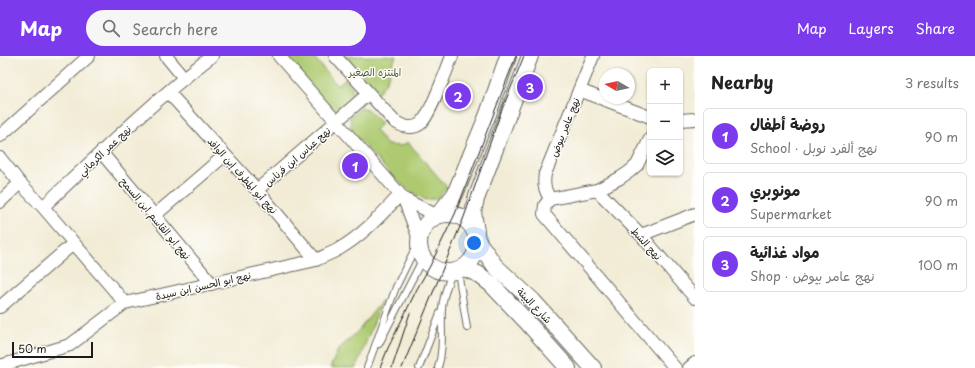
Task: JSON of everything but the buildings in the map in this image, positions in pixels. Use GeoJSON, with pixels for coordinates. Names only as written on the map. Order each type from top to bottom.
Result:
{"type":"FeatureCollection","features":[{"type":"Feature","properties":{"kind":"street"},"geometry":{"type":"LineString","coordinates":[[0,136],[89,56]]}},
{"type":"Feature","properties":{"kind":"street"},"geometry":{"type":"LineString","coordinates":[[166,56],[184,78]]}},
{"type":"Feature","properties":{"kind":"street","name":"نهج عمر الكرماني"},"geometry":{"type":"LineString","coordinates":[[43,207],[101,152],[168,92],[212,56]]}},
{"type":"Feature","properties":{"kind":"street"},"geometry":{"type":"LineString","coordinates":[[279,56],[402,197],[423,258],[430,266],[441,271],[458,270],[470,263],[474,256],[476,236],[473,212],[476,199],[530,56]]}},
{"type":"Feature","properties":{"kind":"street"},"geometry":{"type":"LineString","coordinates":[[336,56],[368,94],[394,121],[400,125],[411,128],[420,124],[428,112],[452,56]]}},
{"type":"Feature","properties":{"kind":"street"},"geometry":{"type":"LineString","coordinates":[[418,240],[424,225],[437,215],[455,194],[488,114],[508,56]]}},
{"type":"Feature","properties":{"kind":"street","name":"نهج عامر بيوض"},"geometry":{"type":"LineString","coordinates":[[550,199],[543,183],[545,174],[593,56]]}},
{"type":"Feature","properties":{"kind":"street"},"geometry":{"type":"LineString","coordinates":[[579,90],[647,116]]}},
{"type":"Feature","properties":{"kind":"street","name":"نهج أبو المطرف إبن الوافد"},"geometry":{"type":"LineString","coordinates":[[168,92],[258,190],[316,260]]}},
{"type":"Feature","properties":{"kind":"street","name":"نهج عباس ابن فرناس"},"geometry":{"type":"LineString","coordinates":[[258,190],[368,94]]}},
{"type":"Feature","properties":{"kind":"street"},"geometry":{"type":"LineString","coordinates":[[683,120],[695,119]]}},
{"type":"Feature","properties":{"kind":"street"},"geometry":{"type":"LineString","coordinates":[[650,140],[637,165],[629,172],[597,190],[550,199],[545,205],[544,214],[675,368]]}},
{"type":"Feature","properties":{"kind":"street","name":"نهج ابو القاسم ابن السمح"},"geometry":{"type":"LineString","coordinates":[[101,152],[212,284]]}},
{"type":"Feature","properties":{"kind":"street"},"geometry":{"type":"LineString","coordinates":[[154,216],[225,155]]}},
{"type":"Feature","properties":{"kind":"street"},"geometry":{"type":"LineString","coordinates":[[0,158],[20,183],[43,207],[125,302]]}},
{"type":"Feature","properties":{"kind":"street"},"geometry":{"type":"LineString","coordinates":[[0,202],[20,183]]}},
{"type":"Feature","properties":{"kind":"street","name":"نهج الشط"},"geometry":{"type":"LineString","coordinates":[[597,190],[641,236],[695,298]]}},
{"type":"Feature","properties":{"kind":"street"},"geometry":{"type":"LineString","coordinates":[[402,197],[437,215],[447,213],[464,217],[471,224],[476,236]]}},
{"type":"Feature","properties":{"kind":"street","name":"نهج ابو الحسن ابن سيدة"},"geometry":{"type":"LineString","coordinates":[[0,366],[70,345],[125,302],[316,260],[338,250],[354,239],[402,197]]}},
{"type":"Feature","properties":{"kind":"street"},"geometry":{"type":"LineString","coordinates":[[641,236],[695,214]]}},
{"type":"Feature","properties":{"kind":"street","name":"شارع البيئة"},"geometry":{"type":"LineString","coordinates":[[476,236],[495,266],[533,301],[593,368]]}},
{"type":"Feature","properties":{"kind":"street"},"geometry":{"type":"LineString","coordinates":[[0,307],[74,243]]}},
{"type":"Feature","properties":{"kind":"street","name":"شارع البيئة"},"geometry":{"type":"LineString","coordinates":[[458,270],[478,274],[491,284],[568,368]]}},
{"type":"Feature","properties":{"kind":"street"},"geometry":{"type":"LineString","coordinates":[[689,368],[695,363]]}},
{"type":"Feature","properties":{"kind":"lane"},"geometry":{"type":"LineString","coordinates":[[367,368],[396,287],[418,240]]}},
{"type":"Feature","properties":{"kind":"lane"},"geometry":{"type":"LineString","coordinates":[[367,368],[408,284],[423,258]]}},
{"type":"Feature","properties":{"kind":"lane"},"geometry":{"type":"LineString","coordinates":[[438,368],[441,356],[442,308],[444,294],[458,270]]}},
{"type":"Feature","properties":{"kind":"lane"},"geometry":{"type":"LineString","coordinates":[[458,270],[467,328]]}},
{"type":"Feature","properties":{"kind":"lane"},"geometry":{"type":"LineString","coordinates":[[419,368],[442,308]]}},
{"type":"Feature","properties":{"kind":"green space"},"geometry":{"type":"Polygon","coordinates":[[[285,56],[313,56],[337,85],[345,79],[352,87],[352,100],[341,110],[332,109],[285,56]]]}},
{"type":"Feature","properties":{"kind":"green space","name":"المنتزه الصغير"},"geometry":{"type":"Polygon","coordinates":[[[343,56],[396,56],[386,82],[376,95],[343,56]]]}},
{"type":"Feature","properties":{"kind":"green space"},"geometry":{"type":"Polygon","coordinates":[[[360,108],[368,110],[382,123],[375,130],[387,145],[401,146],[408,142],[447,187],[438,198],[426,200],[411,192],[395,179],[351,131],[350,117],[360,108]]]}},
{"type":"Feature","properties":{"kind":"green space"},"geometry":{"type":"Polygon","coordinates":[[[382,301],[356,368],[330,368],[338,350],[358,331],[382,301]]]}},
{"type":"Feature","properties":{"kind":"tram line"},"geometry":{"type":"LineString","coordinates":[[380,368],[388,348],[455,214],[516,56]]}},
{"type":"Feature","properties":{"kind":"tram line"},"geometry":{"type":"LineString","coordinates":[[402,368],[464,217],[501,112],[524,56]]}},
{"type":"Feature","properties":{"kind":"tram line"},"geometry":{"type":"LineString","coordinates":[[392,368],[410,313]]}},
{"type":"Feature","properties":{"kind":"place","name":"مواد غذائية"},"geometry":{"type":"Point","coordinates":[530,87]}},
{"type":"Feature","properties":{"kind":"place","name":"مونوبري"},"geometry":{"type":"Point","coordinates":[458,96]}},
{"type":"Feature","properties":{"kind":"place","name":"روضة أطفال"},"geometry":{"type":"Point","coordinates":[355,166]}}]}
